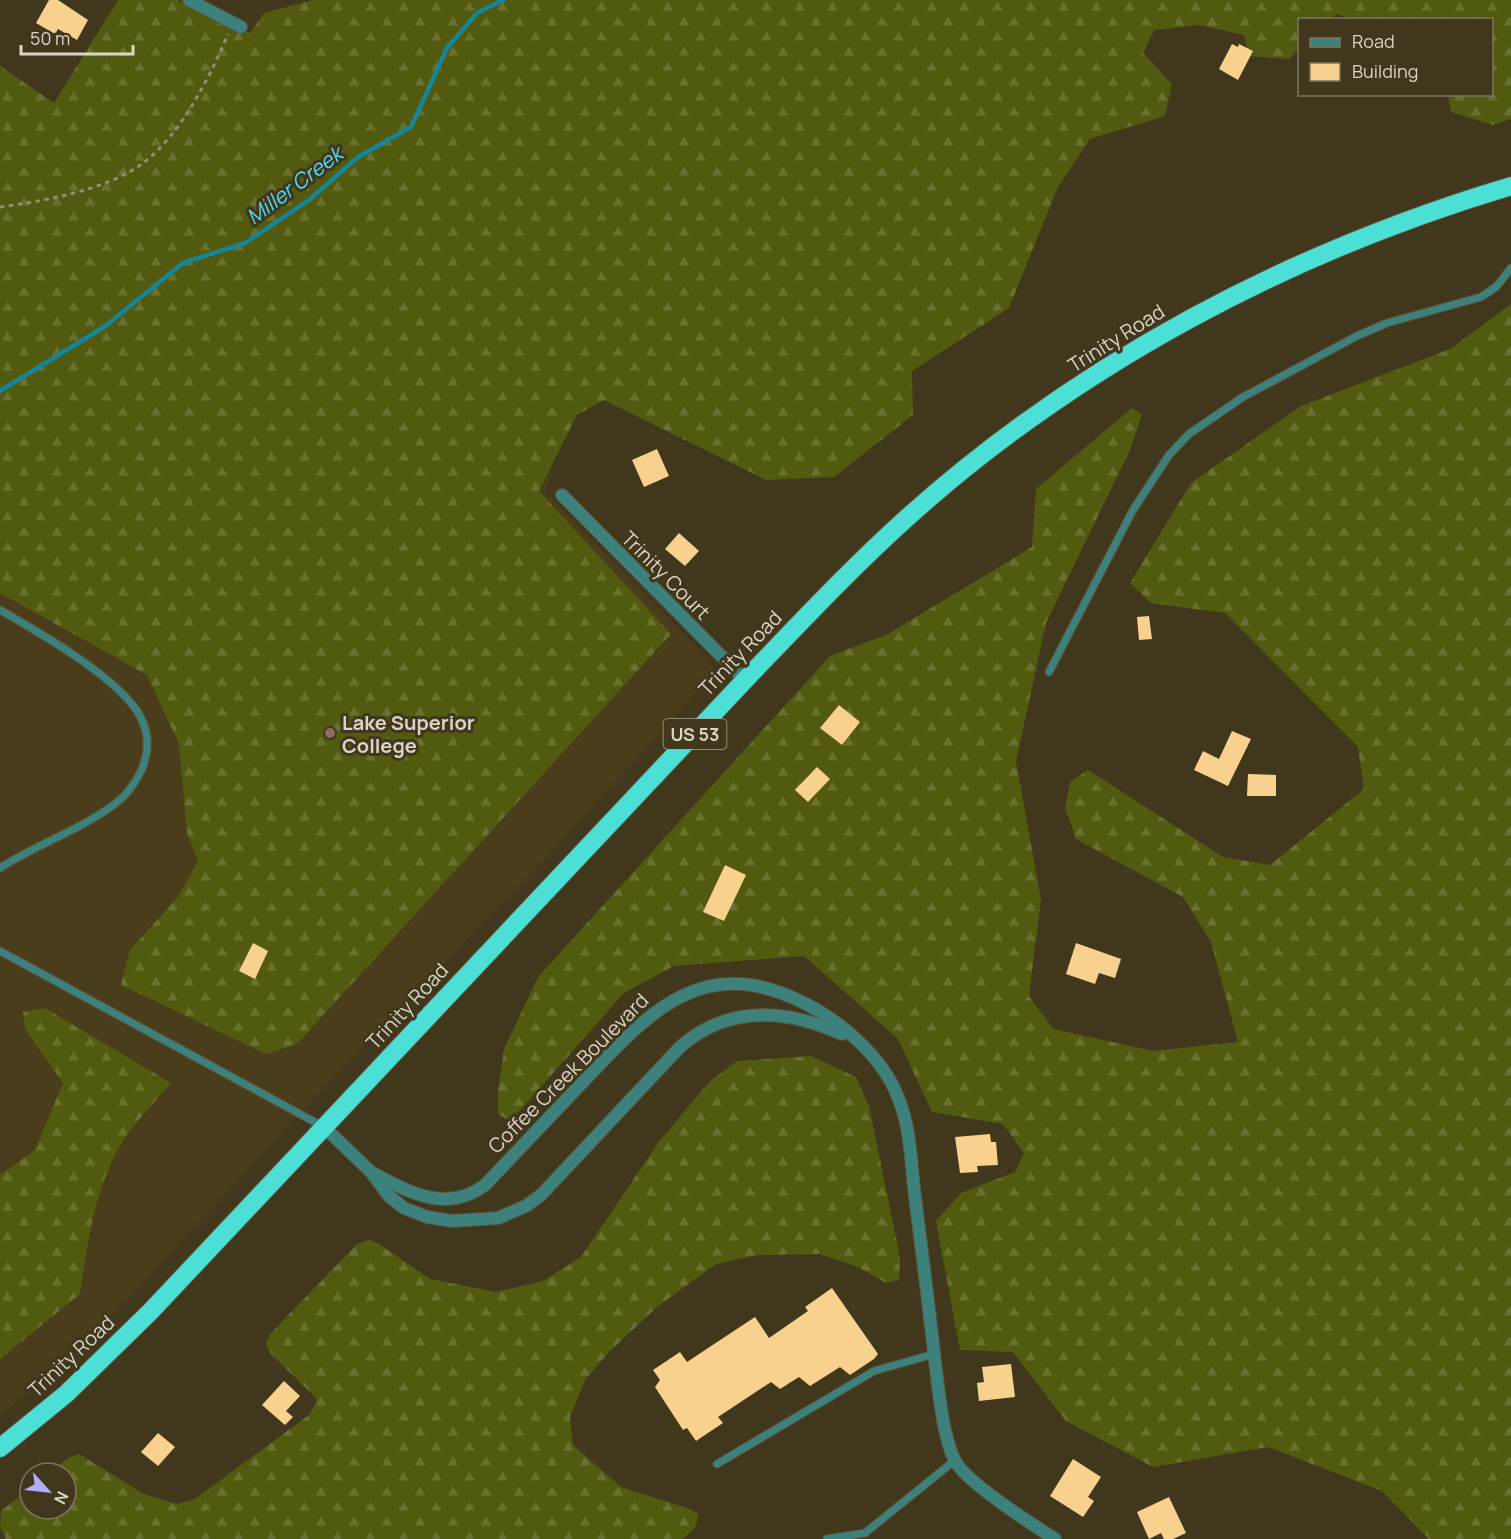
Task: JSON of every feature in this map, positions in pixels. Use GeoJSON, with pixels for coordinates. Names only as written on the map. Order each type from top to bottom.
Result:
{"type":"FeatureCollection","features":[{"type":"Feature","properties":{"kind":"highway","name":"Trinity Road"},"geometry":{"type":"LineString","coordinates":[[0,1448],[66,1394],[117,1346],[745,680],[833,588],[908,516],[999,443],[1077,387],[1184,322],[1275,275],[1410,218],[1510,190]]}},
{"type":"Feature","properties":{"kind":"street"},"geometry":{"type":"LineString","coordinates":[[189,0],[237,25]]}},
{"type":"Feature","properties":{"kind":"street","name":"Trinity Court"},"geometry":{"type":"LineString","coordinates":[[562,495],[745,680]]}},
{"type":"Feature","properties":{"kind":"street","name":"Coffee Creek Boulevard"},"geometry":{"type":"LineString","coordinates":[[371,1172],[406,1191],[432,1199],[457,1199],[478,1190],[650,1014],[680,995],[700,989],[735,984],[777,991],[818,1011],[859,1043],[885,1072],[899,1098],[905,1118],[940,1403],[954,1461]]}},
{"type":"Feature","properties":{"kind":"street","name":"Coffee Creek Boulevard"},"geometry":{"type":"LineString","coordinates":[[324,1127],[371,1172],[395,1202],[415,1213],[452,1221],[498,1218],[526,1206],[541,1195],[680,1047],[707,1029],[753,1015],[777,1014],[810,1021],[859,1043]]}},
{"type":"Feature","properties":{"kind":"street"},"geometry":{"type":"LineString","coordinates":[[954,1461],[1009,1509],[1055,1539]]}},
{"type":"Feature","properties":{"kind":"lane"},"geometry":{"type":"LineString","coordinates":[[1049,672],[1133,510],[1169,455],[1189,434],[1243,397],[1358,336],[1387,323],[1481,297],[1496,287],[1511,268]]}},
{"type":"Feature","properties":{"kind":"lane"},"geometry":{"type":"LineString","coordinates":[[0,610],[57,645],[124,695],[141,718],[148,746],[139,775],[118,802],[82,825],[0,868]]}},
{"type":"Feature","properties":{"kind":"lane"},"geometry":{"type":"LineString","coordinates":[[0,951],[324,1127]]}},
{"type":"Feature","properties":{"kind":"lane"},"geometry":{"type":"LineString","coordinates":[[717,1464],[874,1371],[934,1354]]}},
{"type":"Feature","properties":{"kind":"lane"},"geometry":{"type":"LineString","coordinates":[[827,1539],[865,1533],[954,1461]]}},
{"type":"Feature","properties":{"kind":"path"},"geometry":{"type":"LineString","coordinates":[[0,207],[109,183],[144,163],[174,132],[237,25]]}},
{"type":"Feature","properties":{"kind":"shaded area","name":"Lake Superior College"},"geometry":{"type":"Polygon","coordinates":[[[0,74],[139,147],[228,306],[553,474],[545,491],[698,649],[711,663],[715,673],[527,878],[326,1085],[126,1301],[63,1362],[0,1416],[0,74]]]}},
{"type":"Feature","properties":{"kind":"green space"},"geometry":{"type":"Polygon","coordinates":[[[118,0],[177,0],[250,33],[264,13],[313,0],[1511,0],[1511,119],[1493,125],[1451,112],[1448,96],[1493,96],[1493,18],[1348,18],[1337,14],[1332,18],[1298,18],[1298,50],[1289,59],[1249,56],[1244,35],[1199,25],[1154,30],[1143,53],[1172,84],[1165,116],[1090,139],[1058,187],[1009,308],[912,371],[913,415],[834,477],[766,480],[604,400],[577,415],[539,491],[671,634],[297,1044],[266,1054],[121,985],[130,950],[178,897],[198,861],[187,833],[179,744],[147,675],[0,593],[0,66],[54,103],[118,0]]]}},
{"type":"Feature","properties":{"kind":"green space"},"geometry":{"type":"Polygon","coordinates":[[[1511,304],[1511,1539],[1429,1539],[1382,1491],[1268,1447],[1153,1467],[1066,1421],[1013,1352],[960,1350],[936,1221],[961,1193],[1015,1172],[1024,1153],[1003,1124],[932,1112],[898,1039],[804,956],[674,966],[624,993],[516,1115],[508,1120],[498,1114],[498,1091],[504,1049],[538,977],[830,656],[888,634],[1032,547],[1036,489],[1132,408],[1142,414],[1130,450],[1046,623],[1016,761],[1041,900],[1029,996],[1053,1029],[1153,1051],[1238,1042],[1211,942],[1183,897],[1076,839],[1065,808],[1070,782],[1088,770],[1223,857],[1270,865],[1364,789],[1358,747],[1225,613],[1151,603],[1130,583],[1191,483],[1301,406],[1450,349],[1511,304]]]}},
{"type":"Feature","properties":{"kind":"green space"},"geometry":{"type":"Polygon","coordinates":[[[45,1008],[171,1083],[129,1132],[109,1169],[95,1210],[80,1294],[0,1359],[0,1175],[35,1150],[63,1083],[25,1029],[23,1012],[45,1008]]]}},
{"type":"Feature","properties":{"kind":"green space"},"geometry":{"type":"Polygon","coordinates":[[[811,1056],[856,1077],[869,1106],[900,1257],[899,1280],[886,1283],[858,1267],[820,1254],[758,1255],[716,1264],[657,1307],[609,1352],[585,1380],[570,1417],[573,1445],[621,1487],[690,1509],[698,1514],[694,1529],[682,1539],[6,1539],[0,1527],[1,1511],[18,1498],[18,1521],[78,1521],[78,1461],[64,1461],[68,1458],[79,1454],[144,1494],[176,1504],[195,1499],[309,1415],[316,1404],[316,1398],[269,1352],[266,1343],[270,1334],[357,1244],[369,1240],[379,1244],[430,1279],[496,1292],[543,1281],[581,1257],[658,1143],[709,1082],[737,1061],[811,1056]]]}},
{"type":"Feature","properties":{"kind":"building"},"geometry":{"type":"Polygon","coordinates":[[[49,0],[58,0],[88,20],[77,40],[58,29],[55,34],[36,23],[49,0]]]}},
{"type":"Feature","properties":{"kind":"building"},"geometry":{"type":"Polygon","coordinates":[[[1232,44],[1238,47],[1239,44],[1253,51],[1238,80],[1219,69],[1232,44]]]}},
{"type":"Feature","properties":{"kind":"building"},"geometry":{"type":"Polygon","coordinates":[[[657,449],[669,476],[644,487],[632,460],[657,449]]]}},
{"type":"Feature","properties":{"kind":"building"},"geometry":{"type":"Polygon","coordinates":[[[679,533],[699,551],[685,566],[665,549],[679,533]]]}},
{"type":"Feature","properties":{"kind":"building"},"geometry":{"type":"Polygon","coordinates":[[[1149,616],[1152,639],[1139,640],[1137,617],[1149,616]]]}},
{"type":"Feature","properties":{"kind":"building"},"geometry":{"type":"Polygon","coordinates":[[[839,705],[860,722],[842,745],[820,728],[839,705]]]}},
{"type":"Feature","properties":{"kind":"building"},"geometry":{"type":"Polygon","coordinates":[[[1232,731],[1251,739],[1228,786],[1194,770],[1203,751],[1219,759],[1232,731]]]}},
{"type":"Feature","properties":{"kind":"building"},"geometry":{"type":"Polygon","coordinates":[[[817,767],[830,779],[808,802],[795,790],[817,767]]]}},
{"type":"Feature","properties":{"kind":"building"},"geometry":{"type":"Polygon","coordinates":[[[1248,774],[1276,775],[1276,796],[1247,796],[1248,774]]]}},
{"type":"Feature","properties":{"kind":"building"},"geometry":{"type":"Polygon","coordinates":[[[725,865],[746,875],[724,921],[703,912],[725,865]]]}},
{"type":"Feature","properties":{"kind":"building"},"geometry":{"type":"Polygon","coordinates":[[[253,943],[268,951],[255,979],[239,971],[253,943]]]}},
{"type":"Feature","properties":{"kind":"building"},"geometry":{"type":"Polygon","coordinates":[[[1076,943],[1121,959],[1115,978],[1099,973],[1095,984],[1066,974],[1076,943]]]}},
{"type":"Feature","properties":{"kind":"building"},"geometry":{"type":"Polygon","coordinates":[[[990,1134],[991,1142],[996,1142],[998,1165],[977,1166],[978,1172],[960,1173],[955,1137],[990,1134]]]}},
{"type":"Feature","properties":{"kind":"building"},"geometry":{"type":"Polygon","coordinates":[[[832,1288],[878,1354],[874,1359],[850,1375],[840,1367],[810,1386],[799,1377],[780,1389],[771,1382],[718,1417],[723,1423],[696,1441],[687,1428],[683,1430],[655,1387],[660,1380],[653,1370],[680,1352],[687,1362],[755,1317],[769,1338],[808,1311],[805,1307],[832,1288]]]}},
{"type":"Feature","properties":{"kind":"building"},"geometry":{"type":"Polygon","coordinates":[[[1011,1364],[1015,1397],[979,1401],[977,1383],[984,1382],[982,1367],[1011,1364]]]}},
{"type":"Feature","properties":{"kind":"building"},"geometry":{"type":"Polygon","coordinates":[[[284,1381],[300,1396],[286,1411],[293,1417],[285,1425],[262,1405],[284,1381]]]}},
{"type":"Feature","properties":{"kind":"building"},"geometry":{"type":"Polygon","coordinates":[[[158,1433],[175,1447],[158,1466],[141,1452],[158,1433]]]}},
{"type":"Feature","properties":{"kind":"building"},"geometry":{"type":"Polygon","coordinates":[[[1073,1459],[1101,1477],[1088,1497],[1094,1501],[1083,1517],[1050,1496],[1073,1459]]]}},
{"type":"Feature","properties":{"kind":"building"},"geometry":{"type":"Polygon","coordinates":[[[1169,1497],[1186,1533],[1173,1539],[1164,1539],[1161,1533],[1149,1539],[1137,1512],[1169,1497]]]}},
{"type":"Feature","properties":{"kind":"waterway","name":"Miller Creek"},"geometry":{"type":"LineString","coordinates":[[0,391],[104,327],[183,263],[245,243],[309,200],[358,157],[411,127],[447,48],[477,13],[503,0]]}},
{"type":"Feature","properties":{"kind":"place","name":"Lake Superior College"},"geometry":{"type":"Point","coordinates":[330,733]}}]}
